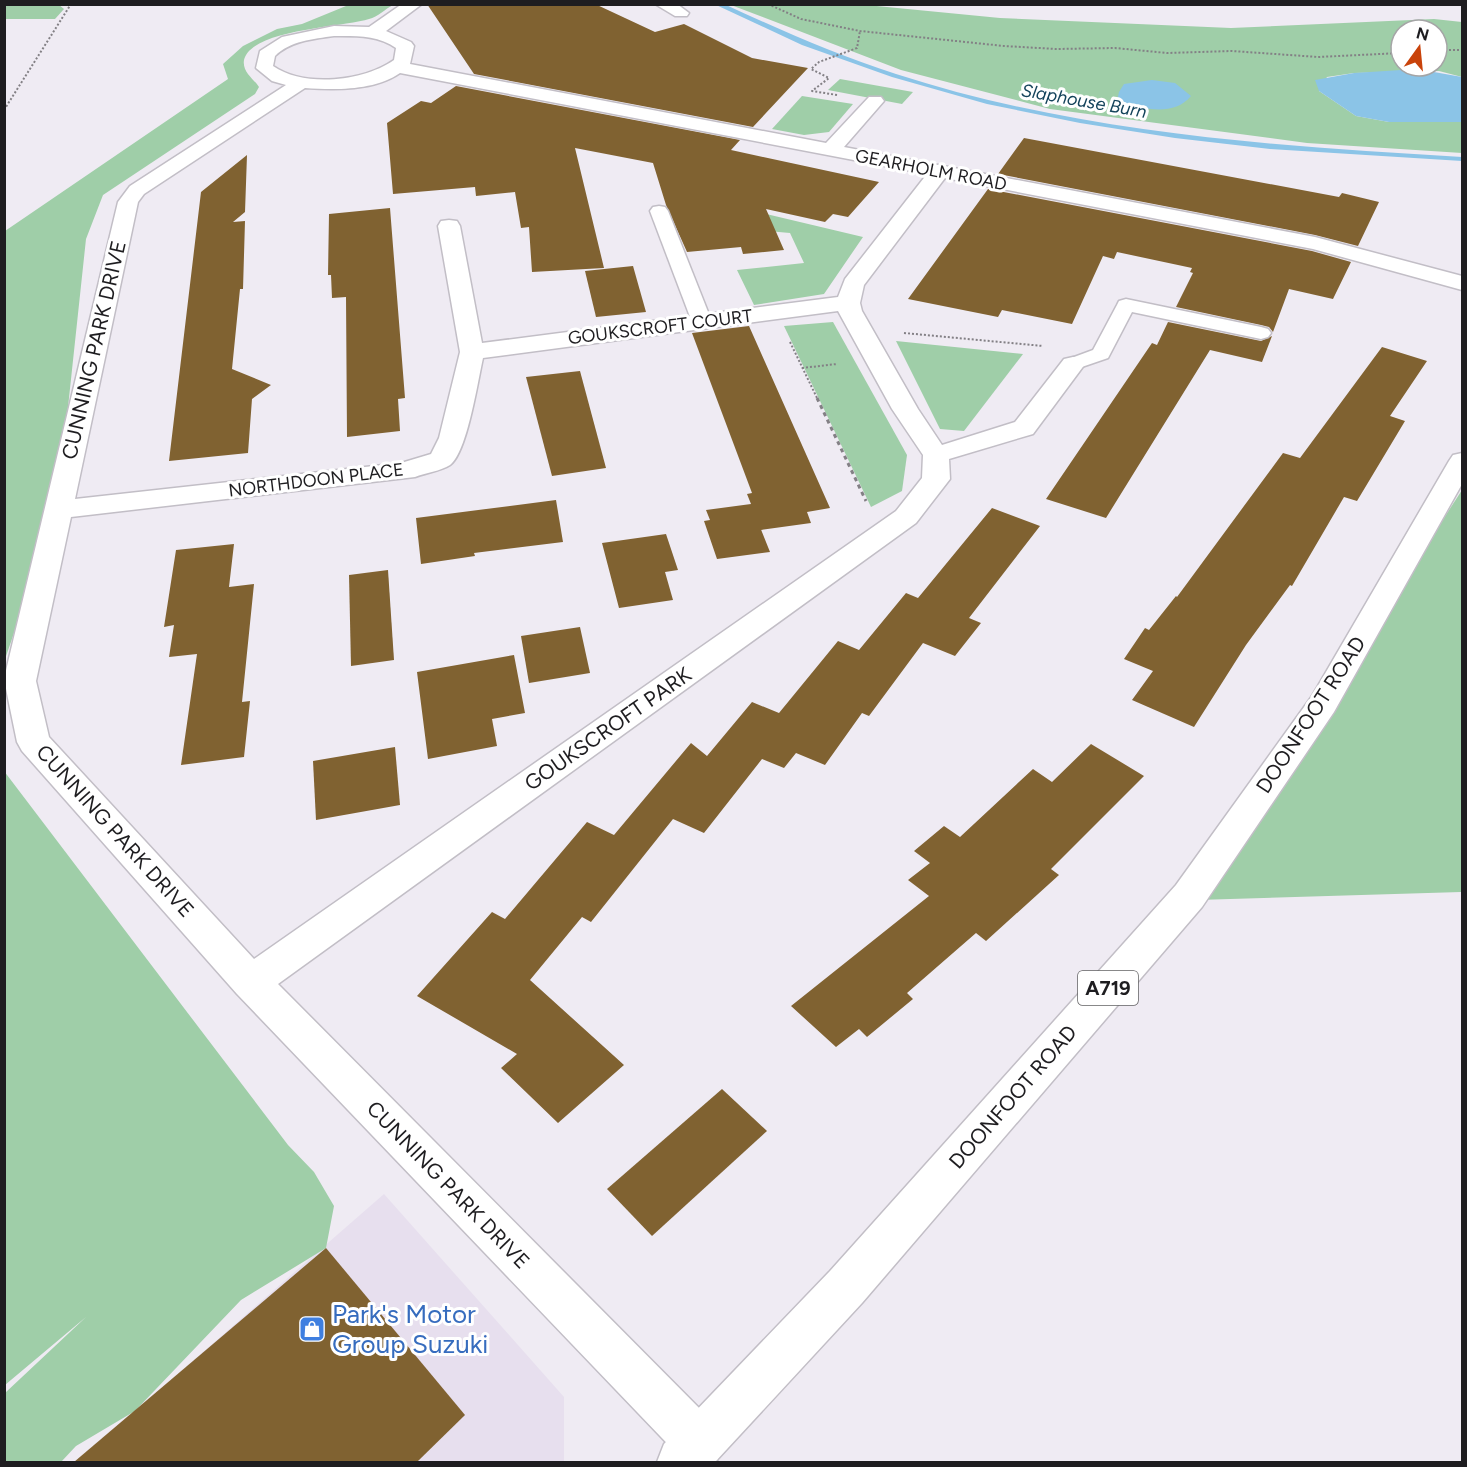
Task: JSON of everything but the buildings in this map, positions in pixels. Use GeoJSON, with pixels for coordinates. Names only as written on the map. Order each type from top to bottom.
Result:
{"type":"FeatureCollection","features":[{"type":"Feature","properties":{"kind":"street"},"geometry":{"type":"LineString","coordinates":[[373,32],[414,4]]}},
{"type":"Feature","properties":{"kind":"street"},"geometry":{"type":"LineString","coordinates":[[663,4],[681,13]]}},
{"type":"Feature","properties":{"kind":"street"},"geometry":{"type":"LineString","coordinates":[[334,31],[373,32],[398,40],[408,52],[405,60],[387,73],[355,82],[327,85],[300,84],[270,75],[264,68],[263,60],[269,52],[296,38],[334,31]]}},
{"type":"Feature","properties":{"kind":"street","name":"GEARHOLM ROAD"},"geometry":{"type":"LineString","coordinates":[[398,67],[1315,243],[1462,284]]}},
{"type":"Feature","properties":{"kind":"street","name":"CUNNING PARK DRIVE"},"geometry":{"type":"LineString","coordinates":[[300,84],[137,190],[128,202],[20,681],[34,742],[251,982],[691,1453]]}},
{"type":"Feature","properties":{"kind":"street"},"geometry":{"type":"LineString","coordinates":[[831,150],[875,101]]}},
{"type":"Feature","properties":{"kind":"street"},"geometry":{"type":"LineString","coordinates":[[939,172],[853,284],[849,303],[850,311],[905,409],[936,455],[1024,428],[1073,364]]}},
{"type":"Feature","properties":{"kind":"street","name":"NORTHDOON PLACE"},"geometry":{"type":"LineString","coordinates":[[57,510],[405,471],[441,459],[452,438],[472,352],[448,226]]}},
{"type":"Feature","properties":{"kind":"street","name":"GOUKSCROFT COURT"},"geometry":{"type":"LineString","coordinates":[[472,352],[849,303]]}},
{"type":"Feature","properties":{"kind":"street","name":"GOUKSCROFT PARK"},"geometry":{"type":"LineString","coordinates":[[251,982],[906,517],[936,479],[936,455]]}},
{"type":"Feature","properties":{"kind":"street","name":"DOONFOOT ROAD"},"geometry":{"type":"LineString","coordinates":[[691,1453],[846,1287],[1189,896],[1323,704],[1462,461]]}},
{"type":"Feature","properties":{"kind":"lane"},"geometry":{"type":"LineString","coordinates":[[658,211],[702,322]]}},
{"type":"Feature","properties":{"kind":"lane"},"geometry":{"type":"LineString","coordinates":[[1073,364],[1101,354],[1126,305],[1261,333]]}},
{"type":"Feature","properties":{"kind":"path"},"geometry":{"type":"LineString","coordinates":[[4,110],[71,4]]}},
{"type":"Feature","properties":{"kind":"path"},"geometry":{"type":"LineString","coordinates":[[768,4],[801,19],[860,31],[954,42],[1056,49],[1107,48],[1167,53],[1232,51],[1318,57],[1389,54]]}},
{"type":"Feature","properties":{"kind":"path"},"geometry":{"type":"LineString","coordinates":[[860,31],[857,48],[819,62],[811,69],[829,78],[812,91],[875,101]]}},
{"type":"Feature","properties":{"kind":"path"},"geometry":{"type":"LineString","coordinates":[[776,312],[883,533]]}},
{"type":"Feature","properties":{"kind":"path"},"geometry":{"type":"LineString","coordinates":[[861,330],[1076,349],[1101,354]]}},
{"type":"Feature","properties":{"kind":"shaded area","name":"Park's Motor Group Suzuki"},"geometry":{"type":"Polygon","coordinates":[[[384,1194],[564,1397],[564,1462],[77,1462],[384,1194]]]}},
{"type":"Feature","properties":{"kind":"green space"},"geometry":{"type":"Polygon","coordinates":[[[5,4],[59,5],[64,9],[55,19],[5,19],[5,4]]]}},
{"type":"Feature","properties":{"kind":"green space"},"geometry":{"type":"Polygon","coordinates":[[[856,4],[1000,18],[1231,28],[1389,21],[1389,72],[1354,73],[1327,77],[1319,91],[1356,116],[1389,122],[1462,122],[1462,153],[1307,143],[1050,109],[901,70],[731,5],[856,4]]]}},
{"type":"Feature","properties":{"kind":"green space"},"geometry":{"type":"Polygon","coordinates":[[[393,5],[372,18],[280,36],[250,50],[244,64],[247,72],[259,87],[255,94],[103,195],[86,239],[57,510],[5,659],[5,231],[228,79],[223,64],[243,46],[277,29],[302,24],[346,6],[393,5]]]}},
{"type":"Feature","properties":{"kind":"green space"},"geometry":{"type":"Polygon","coordinates":[[[1449,21],[1462,22],[1462,77],[1449,74],[1449,21]]]}},
{"type":"Feature","properties":{"kind":"green space"},"geometry":{"type":"Polygon","coordinates":[[[840,79],[913,92],[902,104],[828,90],[840,79]]]}},
{"type":"Feature","properties":{"kind":"green space"},"geometry":{"type":"Polygon","coordinates":[[[802,96],[853,104],[829,132],[804,135],[772,129],[802,96]]]}},
{"type":"Feature","properties":{"kind":"green space"},"geometry":{"type":"Polygon","coordinates":[[[762,213],[863,237],[824,294],[754,305],[737,270],[804,263],[790,233],[744,229],[762,213]]]}},
{"type":"Feature","properties":{"kind":"green space"},"geometry":{"type":"Polygon","coordinates":[[[833,322],[907,455],[902,491],[871,507],[784,326],[833,322]]]}},
{"type":"Feature","properties":{"kind":"green space"},"geometry":{"type":"Polygon","coordinates":[[[896,341],[1023,354],[964,431],[940,429],[896,341]]]}},
{"type":"Feature","properties":{"kind":"green space"},"geometry":{"type":"Polygon","coordinates":[[[1462,490],[1461,892],[1197,900],[1462,490]]]}},
{"type":"Feature","properties":{"kind":"green space"},"geometry":{"type":"Polygon","coordinates":[[[4,771],[288,1145],[314,1172],[334,1206],[326,1248],[241,1300],[135,1411],[76,1446],[61,1462],[5,1462],[5,1393],[86,1317],[5,1385],[4,771]]]}},
{"type":"Feature","properties":{"kind":"water"},"geometry":{"type":"Polygon","coordinates":[[[1389,71],[1389,78],[1449,78],[1449,75],[1462,77],[1462,122],[1389,122],[1356,116],[1319,91],[1315,80],[1354,73],[1389,71]]]}},
{"type":"Feature","properties":{"kind":"water"},"geometry":{"type":"Polygon","coordinates":[[[1152,80],[1175,83],[1191,96],[1184,103],[1166,109],[1146,108],[1117,101],[1124,84],[1152,80]]]}},
{"type":"Feature","properties":{"kind":"waterway","name":"Slaphouse Burn"},"geometry":{"type":"LineString","coordinates":[[717,4],[805,44],[895,76],[987,101],[1080,121],[1175,136],[1270,146],[1462,159]]}},
{"type":"Feature","properties":{"kind":"place","name":"Park's Motor Group Suzuki"},"geometry":{"type":"Point","coordinates":[312,1329]}}]}
